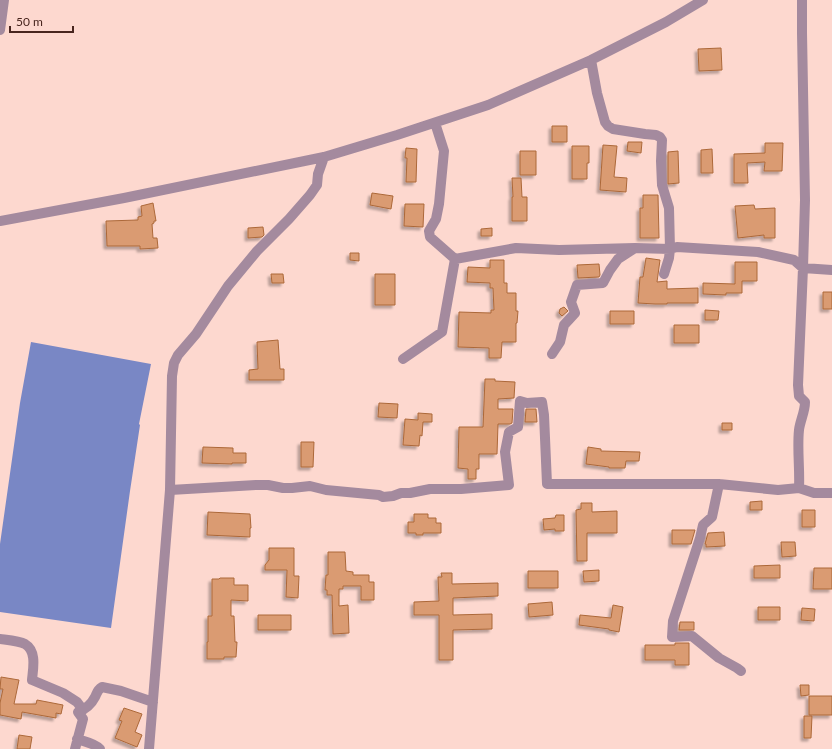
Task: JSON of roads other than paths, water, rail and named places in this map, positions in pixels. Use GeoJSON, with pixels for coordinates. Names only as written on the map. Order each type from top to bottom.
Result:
{"type":"FeatureCollection","features":[{"type":"Feature","properties":{"kind":"street"},"geometry":{"type":"LineString","coordinates":[[0,30],[4,0]]}},
{"type":"Feature","properties":{"kind":"street"},"geometry":{"type":"LineString","coordinates":[[0,221],[124,198],[324,157],[397,135],[488,105],[591,60],[666,22],[703,0]]}},
{"type":"Feature","properties":{"kind":"street"},"geometry":{"type":"LineString","coordinates":[[799,488],[799,429],[805,408],[805,402],[799,396],[798,385],[805,200],[802,0]]}},
{"type":"Feature","properties":{"kind":"street"},"geometry":{"type":"LineString","coordinates":[[591,60],[597,93],[608,126],[613,129],[656,135],[662,140],[662,185],[669,208],[670,249],[664,274]]}},
{"type":"Feature","properties":{"kind":"street"},"geometry":{"type":"LineString","coordinates":[[436,126],[444,150],[439,204],[436,219],[429,231],[430,237],[455,259]]}},
{"type":"Feature","properties":{"kind":"street"},"geometry":{"type":"LineString","coordinates":[[149,749],[170,490],[172,376],[174,363],[178,355],[196,334],[228,286],[256,251],[289,219],[310,195],[317,185],[318,174],[324,157]]}},
{"type":"Feature","properties":{"kind":"street"},"geometry":{"type":"LineString","coordinates":[[455,259],[516,248],[558,250],[635,248],[670,249],[677,247],[758,252],[794,260],[803,268],[832,270]]}},
{"type":"Feature","properties":{"kind":"street"},"geometry":{"type":"LineString","coordinates":[[552,354],[560,342],[564,325],[576,313],[571,302],[577,285],[603,283],[618,259],[635,248]]}},
{"type":"Feature","properties":{"kind":"street"},"geometry":{"type":"LineString","coordinates":[[403,359],[442,332],[455,259]]}},
{"type":"Feature","properties":{"kind":"street"},"geometry":{"type":"LineString","coordinates":[[170,490],[256,485],[268,485],[283,488],[310,486],[326,490],[383,497],[430,489],[461,489],[509,485],[505,452],[509,432],[518,427],[520,401],[527,403],[542,402],[544,415],[547,484],[719,484],[778,490],[799,488],[814,492],[832,493]]}},
{"type":"Feature","properties":{"kind":"street"},"geometry":{"type":"LineString","coordinates":[[719,484],[712,517],[703,525],[673,621],[672,637],[692,636],[719,658],[741,671]]}},
{"type":"Feature","properties":{"kind":"street"},"geometry":{"type":"LineString","coordinates":[[0,639],[25,644],[30,648],[33,655],[32,680],[77,702],[83,710]]}},
{"type":"Feature","properties":{"kind":"street"},"geometry":{"type":"LineString","coordinates":[[100,749],[89,743],[76,744],[83,719],[78,712],[88,707],[98,689],[102,687],[121,691],[153,702]]}},
{"type":"Feature","properties":{"kind":"water"},"geometry":{"type":"Polygon","coordinates":[[[31,342],[151,364],[139,424],[111,628],[0,612],[0,544],[20,403],[31,342]]]}}]}
